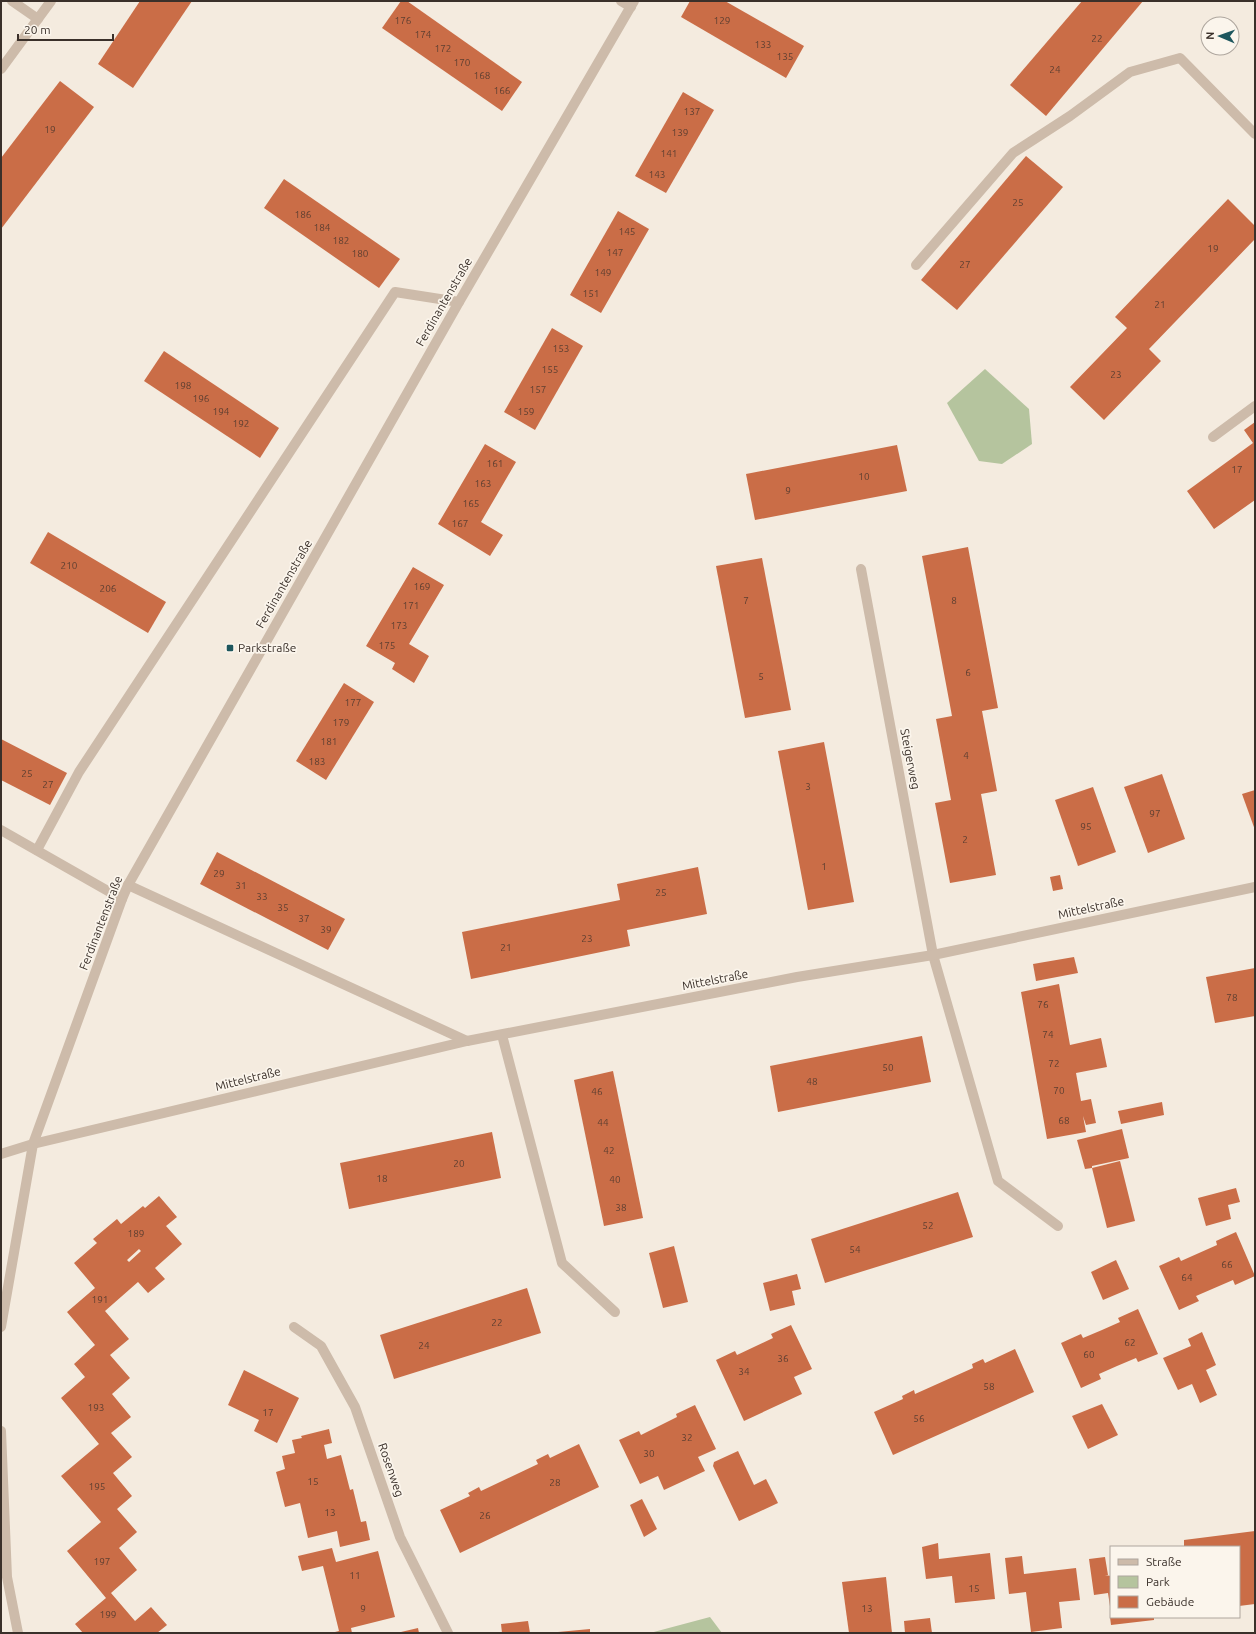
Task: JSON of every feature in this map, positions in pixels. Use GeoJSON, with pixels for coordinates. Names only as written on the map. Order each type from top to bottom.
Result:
{"type":"FeatureCollection","features":[{"type":"Feature","properties":{"kind":"street"},"geometry":{"type":"LineString","coordinates":[[12,1],[38,19]]}},
{"type":"Feature","properties":{"kind":"street"},"geometry":{"type":"LineString","coordinates":[[1,69],[51,1]]}},
{"type":"Feature","properties":{"kind":"street"},"geometry":{"type":"LineString","coordinates":[[621,1],[633,4]]}},
{"type":"Feature","properties":{"kind":"street","name":"Ferdinantenstraße"},"geometry":{"type":"LineString","coordinates":[[1,1327],[33,1144],[128,886],[459,302],[633,4]]}},
{"type":"Feature","properties":{"kind":"street"},"geometry":{"type":"LineString","coordinates":[[916,265],[1013,153],[1070,116],[1130,72],[1180,58],[1255,134]]}},
{"type":"Feature","properties":{"kind":"street"},"geometry":{"type":"LineString","coordinates":[[37,850],[79,772],[395,292],[459,302]]}},
{"type":"Feature","properties":{"kind":"street"},"geometry":{"type":"LineString","coordinates":[[1213,437],[1255,406]]}},
{"type":"Feature","properties":{"kind":"street","name":"Steigerweg"},"geometry":{"type":"LineString","coordinates":[[861,568],[933,955]]}},
{"type":"Feature","properties":{"kind":"street"},"geometry":{"type":"LineString","coordinates":[[1,830],[122,899]]}},
{"type":"Feature","properties":{"kind":"street"},"geometry":{"type":"LineString","coordinates":[[128,886],[467,1041]]}},
{"type":"Feature","properties":{"kind":"street","name":"Mittelstraße"},"geometry":{"type":"LineString","coordinates":[[1,1154],[33,1144],[467,1041],[797,977],[933,955],[1255,887]]}},
{"type":"Feature","properties":{"kind":"street"},"geometry":{"type":"LineString","coordinates":[[933,955],[998,1181],[1058,1226]]}},
{"type":"Feature","properties":{"kind":"street"},"geometry":{"type":"LineString","coordinates":[[502,1035],[562,1263],[615,1312]]}},
{"type":"Feature","properties":{"kind":"street","name":"Rosenweg"},"geometry":{"type":"LineString","coordinates":[[294,1327],[321,1346],[355,1407],[400,1537],[448,1633]]}},
{"type":"Feature","properties":{"kind":"street"},"geometry":{"type":"LineString","coordinates":[[1,1432],[7,1577],[18,1633]]}},
{"type":"Feature","properties":{"kind":"green space"},"geometry":{"type":"Polygon","coordinates":[[[985,369],[1029,409],[1032,444],[1002,464],[979,461],[947,403],[985,369]]]}},
{"type":"Feature","properties":{"kind":"green space"},"geometry":{"type":"Polygon","coordinates":[[[710,1617],[722,1633],[650,1633],[710,1617]]]}},
{"type":"Feature","properties":{"kind":"building"},"geometry":{"type":"Polygon","coordinates":[[[140,1],[192,1],[133,88],[98,64],[140,1]]]}},
{"type":"Feature","properties":{"kind":"building"},"geometry":{"type":"Polygon","coordinates":[[[401,1],[407,1],[522,82],[502,111],[382,28],[401,1]]]}},
{"type":"Feature","properties":{"kind":"building"},"geometry":{"type":"Polygon","coordinates":[[[690,1],[725,1],[804,46],[786,78],[681,17],[690,1]]]}},
{"type":"Feature","properties":{"kind":"building"},"geometry":{"type":"Polygon","coordinates":[[[1082,1],[1143,1],[1046,116],[1010,85],[1082,1]]]}},
{"type":"Feature","properties":{"kind":"building"},"geometry":{"type":"Polygon","coordinates":[[[60,81],[94,107],[1,229],[1,158],[60,81]]]}},
{"type":"Feature","properties":{"kind":"building"},"geometry":{"type":"Polygon","coordinates":[[[683,92],[714,110],[666,193],[635,176],[683,92]]]}},
{"type":"Feature","properties":{"kind":"building"},"geometry":{"type":"Polygon","coordinates":[[[1026,156],[1063,187],[957,310],[921,280],[1026,156]]]}},
{"type":"Feature","properties":{"kind":"building"},"geometry":{"type":"Polygon","coordinates":[[[284,179],[400,259],[379,288],[264,208],[284,179]]]}},
{"type":"Feature","properties":{"kind":"building"},"geometry":{"type":"Polygon","coordinates":[[[1228,199],[1255,226],[1255,239],[1149,349],[1161,361],[1104,420],[1070,387],[1127,328],[1115,317],[1228,199]]]}},
{"type":"Feature","properties":{"kind":"building"},"geometry":{"type":"Polygon","coordinates":[[[618,211],[649,229],[601,313],[570,295],[618,211]]]}},
{"type":"Feature","properties":{"kind":"building"},"geometry":{"type":"Polygon","coordinates":[[[552,328],[583,346],[535,430],[504,412],[552,328]]]}},
{"type":"Feature","properties":{"kind":"building"},"geometry":{"type":"Polygon","coordinates":[[[164,351],[279,428],[260,458],[144,381],[164,351]]]}},
{"type":"Feature","properties":{"kind":"building"},"geometry":{"type":"Polygon","coordinates":[[[1255,422],[1255,500],[1214,529],[1187,491],[1253,443],[1244,430],[1255,422]]]}},
{"type":"Feature","properties":{"kind":"building"},"geometry":{"type":"Polygon","coordinates":[[[485,444],[516,462],[481,522],[503,535],[490,556],[438,524],[485,444]]]}},
{"type":"Feature","properties":{"kind":"building"},"geometry":{"type":"Polygon","coordinates":[[[897,445],[907,491],[755,520],[746,474],[897,445]]]}},
{"type":"Feature","properties":{"kind":"building"},"geometry":{"type":"Polygon","coordinates":[[[48,532],[166,602],[148,633],[30,563],[48,532]]]}},
{"type":"Feature","properties":{"kind":"building"},"geometry":{"type":"Polygon","coordinates":[[[968,547],[998,708],[982,711],[997,791],[981,794],[996,875],[950,883],[935,803],[951,800],[936,719],[952,716],[922,556],[968,547]]]}},
{"type":"Feature","properties":{"kind":"building"},"geometry":{"type":"Polygon","coordinates":[[[762,558],[791,710],[745,718],[716,566],[762,558]]]}},
{"type":"Feature","properties":{"kind":"building"},"geometry":{"type":"Polygon","coordinates":[[[413,567],[444,585],[409,644],[429,656],[414,683],[392,669],[395,663],[366,646],[413,567]]]}},
{"type":"Feature","properties":{"kind":"building"},"geometry":{"type":"Polygon","coordinates":[[[344,683],[374,702],[326,780],[296,761],[344,683]]]}},
{"type":"Feature","properties":{"kind":"building"},"geometry":{"type":"Polygon","coordinates":[[[1,739],[67,773],[50,805],[1,780],[1,739]]]}},
{"type":"Feature","properties":{"kind":"building"},"geometry":{"type":"Polygon","coordinates":[[[824,742],[854,902],[808,910],[778,751],[824,742]]]}},
{"type":"Feature","properties":{"kind":"building"},"geometry":{"type":"Polygon","coordinates":[[[1162,774],[1185,839],[1148,853],[1124,787],[1162,774]]]}},
{"type":"Feature","properties":{"kind":"building"},"geometry":{"type":"Polygon","coordinates":[[[1093,787],[1116,852],[1078,866],[1055,800],[1093,787]]]}},
{"type":"Feature","properties":{"kind":"building"},"geometry":{"type":"Polygon","coordinates":[[[1255,790],[1255,830],[1242,794],[1255,790]]]}},
{"type":"Feature","properties":{"kind":"building"},"geometry":{"type":"Polygon","coordinates":[[[217,852],[345,919],[328,950],[200,884],[217,852]]]}},
{"type":"Feature","properties":{"kind":"building"},"geometry":{"type":"Polygon","coordinates":[[[698,867],[707,914],[627,930],[630,946],[471,979],[462,932],[620,900],[617,884],[698,867]]]}},
{"type":"Feature","properties":{"kind":"building"},"geometry":{"type":"Polygon","coordinates":[[[1060,875],[1063,889],[1053,891],[1050,877],[1060,875]]]}},
{"type":"Feature","properties":{"kind":"building"},"geometry":{"type":"Polygon","coordinates":[[[1074,957],[1078,973],[1036,981],[1033,964],[1074,957]]]}},
{"type":"Feature","properties":{"kind":"building"},"geometry":{"type":"Polygon","coordinates":[[[1255,968],[1255,1016],[1215,1023],[1206,977],[1255,968]]]}},
{"type":"Feature","properties":{"kind":"building"},"geometry":{"type":"Polygon","coordinates":[[[1059,984],[1070,1045],[1101,1038],[1107,1067],[1076,1073],[1081,1101],[1091,1099],[1096,1123],[1086,1125],[1083,1116],[1086,1132],[1047,1139],[1021,992],[1059,984]]]}},
{"type":"Feature","properties":{"kind":"building"},"geometry":{"type":"Polygon","coordinates":[[[922,1036],[931,1082],[778,1112],[770,1066],[922,1036]]]}},
{"type":"Feature","properties":{"kind":"building"},"geometry":{"type":"Polygon","coordinates":[[[613,1071],[643,1218],[604,1226],[574,1080],[613,1071]]]}},
{"type":"Feature","properties":{"kind":"building"},"geometry":{"type":"Polygon","coordinates":[[[1162,1102],[1164,1115],[1121,1124],[1118,1111],[1162,1102]]]}},
{"type":"Feature","properties":{"kind":"building"},"geometry":{"type":"Polygon","coordinates":[[[1122,1129],[1129,1158],[1092,1166],[1092,1168],[1085,1169],[1077,1140],[1122,1129]]]}},
{"type":"Feature","properties":{"kind":"building"},"geometry":{"type":"Polygon","coordinates":[[[492,1132],[501,1178],[349,1209],[340,1163],[492,1132]]]}},
{"type":"Feature","properties":{"kind":"building"},"geometry":{"type":"Polygon","coordinates":[[[1120,1161],[1135,1221],[1107,1228],[1092,1168],[1120,1161]]]}},
{"type":"Feature","properties":{"kind":"building"},"geometry":{"type":"Polygon","coordinates":[[[1236,1188],[1240,1202],[1228,1205],[1231,1219],[1206,1226],[1198,1198],[1236,1188]]]}},
{"type":"Feature","properties":{"kind":"building"},"geometry":{"type":"Polygon","coordinates":[[[958,1192],[973,1237],[825,1283],[811,1239],[958,1192]]]}},
{"type":"Feature","properties":{"kind":"building"},"geometry":{"type":"Polygon","coordinates":[[[159,1196],[177,1217],[166,1226],[182,1244],[155,1268],[165,1279],[148,1293],[138,1282],[105,1311],[129,1339],[110,1355],[130,1378],[112,1394],[131,1417],[111,1433],[132,1457],[113,1473],[132,1496],[117,1509],[137,1532],[119,1548],[137,1570],[111,1593],[135,1621],[151,1607],[167,1625],[157,1633],[83,1633],[75,1624],[106,1598],[67,1551],[101,1522],[61,1476],[99,1444],[61,1398],[85,1377],[74,1364],[95,1345],[67,1312],[95,1288],[74,1263],[97,1243],[93,1239],[117,1219],[121,1224],[143,1206],[145,1208],[159,1196]],[[139,1249],[127,1260],[129,1262],[141,1251],[139,1249]]]}},
{"type":"Feature","properties":{"kind":"building"},"geometry":{"type":"Polygon","coordinates":[[[1236,1232],[1255,1276],[1235,1285],[1233,1280],[1196,1296],[1199,1301],[1179,1310],[1159,1266],[1179,1257],[1181,1261],[1217,1245],[1216,1241],[1236,1232]]]}},
{"type":"Feature","properties":{"kind":"building"},"geometry":{"type":"Polygon","coordinates":[[[674,1246],[688,1302],[663,1308],[649,1253],[674,1246]]]}},
{"type":"Feature","properties":{"kind":"building"},"geometry":{"type":"Polygon","coordinates":[[[1116,1260],[1129,1289],[1103,1300],[1091,1272],[1116,1260]]]}},
{"type":"Feature","properties":{"kind":"building"},"geometry":{"type":"Polygon","coordinates":[[[797,1274],[801,1289],[792,1291],[795,1305],[770,1311],[763,1283],[797,1274]]]}},
{"type":"Feature","properties":{"kind":"building"},"geometry":{"type":"Polygon","coordinates":[[[527,1288],[541,1333],[394,1379],[380,1335],[527,1288]]]}},
{"type":"Feature","properties":{"kind":"building"},"geometry":{"type":"Polygon","coordinates":[[[1138,1309],[1158,1354],[1138,1362],[1136,1358],[1117,1366],[1099,1374],[1101,1379],[1081,1388],[1061,1343],[1081,1334],[1083,1338],[1102,1330],[1120,1322],[1118,1318],[1138,1309]]]}},
{"type":"Feature","properties":{"kind":"building"},"geometry":{"type":"Polygon","coordinates":[[[791,1325],[812,1369],[794,1377],[802,1394],[744,1421],[716,1360],[735,1351],[737,1355],[773,1338],[771,1334],[791,1325]]]}},
{"type":"Feature","properties":{"kind":"building"},"geometry":{"type":"Polygon","coordinates":[[[1202,1332],[1216,1365],[1206,1370],[1217,1395],[1200,1403],[1192,1384],[1178,1390],[1163,1358],[1191,1346],[1188,1339],[1202,1332]]]}},
{"type":"Feature","properties":{"kind":"building"},"geometry":{"type":"Polygon","coordinates":[[[1015,1349],[1034,1392],[893,1455],[874,1412],[903,1399],[902,1396],[914,1390],[915,1394],[973,1368],[972,1364],[983,1359],[985,1363],[1015,1349]]]}},
{"type":"Feature","properties":{"kind":"building"},"geometry":{"type":"Polygon","coordinates":[[[244,1370],[299,1398],[277,1443],[254,1431],[259,1420],[228,1405],[244,1370]]]}},
{"type":"Feature","properties":{"kind":"building"},"geometry":{"type":"Polygon","coordinates":[[[1102,1404],[1118,1435],[1088,1449],[1072,1416],[1102,1404]]]}},
{"type":"Feature","properties":{"kind":"building"},"geometry":{"type":"Polygon","coordinates":[[[695,1405],[716,1449],[698,1457],[705,1471],[664,1490],[658,1476],[640,1484],[619,1440],[639,1431],[641,1435],[677,1417],[676,1414],[695,1405]]]}},
{"type":"Feature","properties":{"kind":"building"},"geometry":{"type":"Polygon","coordinates":[[[329,1429],[332,1443],[324,1445],[327,1459],[341,1455],[350,1490],[353,1489],[361,1522],[366,1521],[370,1540],[340,1547],[337,1531],[308,1538],[300,1503],[285,1507],[276,1472],[285,1469],[282,1456],[295,1453],[292,1440],[302,1438],[301,1436],[329,1429]]]}},
{"type":"Feature","properties":{"kind":"building"},"geometry":{"type":"Polygon","coordinates":[[[579,1444],[599,1487],[460,1553],[440,1510],[470,1496],[468,1493],[479,1487],[481,1491],[538,1464],[536,1460],[548,1454],[550,1458],[579,1444]]]}},
{"type":"Feature","properties":{"kind":"building"},"geometry":{"type":"Polygon","coordinates":[[[738,1451],[754,1485],[766,1479],[778,1503],[739,1521],[713,1466],[714,1462],[738,1451]]]}},
{"type":"Feature","properties":{"kind":"building"},"geometry":{"type":"Polygon","coordinates":[[[642,1499],[657,1529],[644,1537],[630,1505],[642,1499]]]}},
{"type":"Feature","properties":{"kind":"building"},"geometry":{"type":"Polygon","coordinates":[[[1255,1531],[1255,1604],[1240,1606],[1240,1546],[1184,1546],[1184,1540],[1255,1531]]]}},
{"type":"Feature","properties":{"kind":"building"},"geometry":{"type":"Polygon","coordinates":[[[938,1543],[939,1559],[990,1553],[995,1599],[955,1603],[952,1576],[926,1579],[922,1547],[938,1543]]]}},
{"type":"Feature","properties":{"kind":"building"},"geometry":{"type":"Polygon","coordinates":[[[332,1548],[336,1562],[378,1551],[395,1617],[351,1628],[352,1633],[331,1633],[339,1631],[323,1566],[302,1571],[298,1556],[332,1548]]]}},
{"type":"Feature","properties":{"kind":"building"},"geometry":{"type":"Polygon","coordinates":[[[1022,1556],[1024,1574],[1076,1568],[1080,1600],[1059,1602],[1062,1628],[1031,1632],[1026,1592],[1009,1594],[1005,1558],[1022,1556]]]}},
{"type":"Feature","properties":{"kind":"building"},"geometry":{"type":"Polygon","coordinates":[[[1105,1557],[1108,1575],[1105,1575],[1110,1576],[1110,1606],[1108,1593],[1094,1595],[1089,1559],[1105,1557]]]}},
{"type":"Feature","properties":{"kind":"building"},"geometry":{"type":"Polygon","coordinates":[[[886,1577],[892,1633],[849,1633],[842,1582],[886,1577]]]}},
{"type":"Feature","properties":{"kind":"building"},"geometry":{"type":"Polygon","coordinates":[[[930,1618],[932,1633],[905,1633],[904,1621],[930,1618]]]}},
{"type":"Feature","properties":{"kind":"building"},"geometry":{"type":"Polygon","coordinates":[[[1110,1618],[1154,1618],[1154,1620],[1111,1625],[1110,1618]]]}},
{"type":"Feature","properties":{"kind":"building"},"geometry":{"type":"Polygon","coordinates":[[[528,1621],[530,1633],[502,1633],[501,1624],[528,1621]]]}},
{"type":"Feature","properties":{"kind":"building"},"geometry":{"type":"Polygon","coordinates":[[[418,1628],[419,1633],[401,1633],[401,1632],[418,1628]]]}},
{"type":"Feature","properties":{"kind":"building"},"geometry":{"type":"Polygon","coordinates":[[[590,1629],[590,1633],[558,1633],[558,1632],[590,1629]]]}},
{"type":"Feature","properties":{"kind":"place","name":"Parkstraße"},"geometry":{"type":"Point","coordinates":[230,648]}}]}
